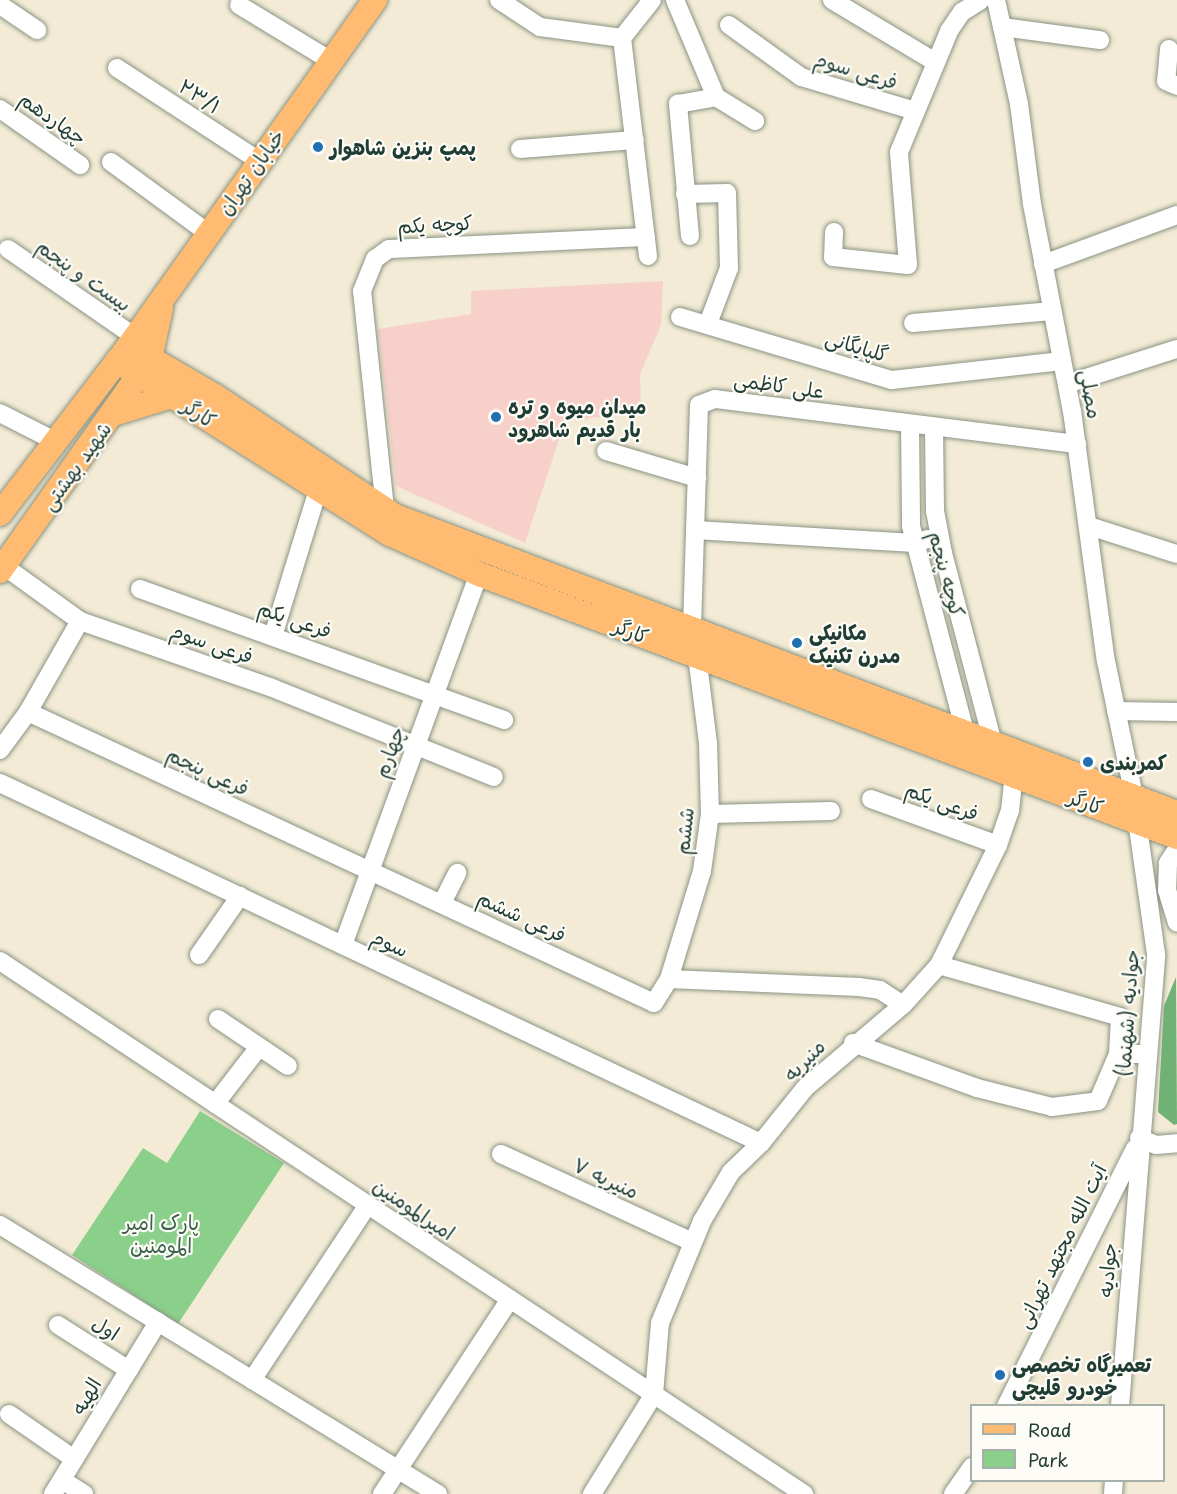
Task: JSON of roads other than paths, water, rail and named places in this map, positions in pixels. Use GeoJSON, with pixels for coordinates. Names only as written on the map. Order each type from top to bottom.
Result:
{"type":"FeatureCollection","features":[{"type":"Feature","properties":{"kind":"main road","name":"خیابان تهران"},"geometry":{"type":"LineString","coordinates":[[127,348],[375,0]]}},
{"type":"Feature","properties":{"kind":"main road"},"geometry":{"type":"LineString","coordinates":[[145,367],[164,297]]}},
{"type":"Feature","properties":{"kind":"main road","name":"کارگر"},"geometry":{"type":"LineString","coordinates":[[127,348],[172,396],[390,534],[479,574],[1137,820],[1177,837]]}},
{"type":"Feature","properties":{"kind":"main road","name":"شهید بهشتی"},"geometry":{"type":"LineString","coordinates":[[0,514],[127,348]]}},
{"type":"Feature","properties":{"kind":"main road","name":"کارگر"},"geometry":{"type":"LineString","coordinates":[[145,367],[215,396],[385,509],[1177,813]]}},
{"type":"Feature","properties":{"kind":"main road","name":"شهید بهشتی"},"geometry":{"type":"LineString","coordinates":[[2,568],[145,367]]}},
{"type":"Feature","properties":{"kind":"main road"},"geometry":{"type":"LineString","coordinates":[[113,414],[172,396]]}},
{"type":"Feature","properties":{"kind":"main road"},"geometry":{"type":"LineString","coordinates":[[1134,796],[1137,820]]}},
{"type":"Feature","properties":{"kind":"street"},"geometry":{"type":"LineString","coordinates":[[500,0],[540,27],[622,38]]}},
{"type":"Feature","properties":{"kind":"street"},"geometry":{"type":"LineString","coordinates":[[648,256],[622,38],[652,0]]}},
{"type":"Feature","properties":{"kind":"street"},"geometry":{"type":"LineString","coordinates":[[675,0],[716,97],[755,121]]}},
{"type":"Feature","properties":{"kind":"street"},"geometry":{"type":"LineString","coordinates":[[832,0],[936,62]]}},
{"type":"Feature","properties":{"kind":"street"},"geometry":{"type":"LineString","coordinates":[[834,232],[833,257],[908,265],[899,152],[949,31],[962,12],[981,0]]}},
{"type":"Feature","properties":{"kind":"street","name":"مصلی"},"geometry":{"type":"LineString","coordinates":[[996,0],[1019,104],[1043,264],[1077,444],[1116,711],[1134,796]]}},
{"type":"Feature","properties":{"kind":"street"},"geometry":{"type":"LineString","coordinates":[[0,5],[37,30]]}},
{"type":"Feature","properties":{"kind":"street"},"geometry":{"type":"LineString","coordinates":[[239,5],[331,62]]}},
{"type":"Feature","properties":{"kind":"street","name":"فرعی سوم"},"geometry":{"type":"LineString","coordinates":[[729,25],[801,77],[915,111]]}},
{"type":"Feature","properties":{"kind":"street"},"geometry":{"type":"LineString","coordinates":[[1002,27],[1100,40]]}},
{"type":"Feature","properties":{"kind":"street"},"geometry":{"type":"LineString","coordinates":[[1169,49],[1166,81],[1177,86]]}},
{"type":"Feature","properties":{"kind":"street","name":"۲۳/۱"},"geometry":{"type":"LineString","coordinates":[[117,68],[259,161]]}},
{"type":"Feature","properties":{"kind":"street"},"geometry":{"type":"LineString","coordinates":[[690,236],[678,104],[716,97]]}},
{"type":"Feature","properties":{"kind":"street","name":"چهاردهم"},"geometry":{"type":"LineString","coordinates":[[0,109],[80,165]]}},
{"type":"Feature","properties":{"kind":"street"},"geometry":{"type":"LineString","coordinates":[[520,149],[635,140]]}},
{"type":"Feature","properties":{"kind":"street"},"geometry":{"type":"LineString","coordinates":[[111,162],[208,233]]}},
{"type":"Feature","properties":{"kind":"street"},"geometry":{"type":"LineString","coordinates":[[685,194],[727,193],[729,268],[708,324]]}},
{"type":"Feature","properties":{"kind":"street"},"geometry":{"type":"LineString","coordinates":[[1043,264],[1177,215]]}},
{"type":"Feature","properties":{"kind":"street","name":"کوچه یکم"},"geometry":{"type":"LineString","coordinates":[[385,509],[362,291],[375,259],[389,249],[646,237]]}},
{"type":"Feature","properties":{"kind":"street","name":"بیست و پنجم"},"geometry":{"type":"LineString","coordinates":[[8,249],[127,348]]}},
{"type":"Feature","properties":{"kind":"street"},"geometry":{"type":"LineString","coordinates":[[913,323],[1052,311]]}},
{"type":"Feature","properties":{"kind":"street","name":"گلپایگانی"},"geometry":{"type":"LineString","coordinates":[[680,317],[892,381],[1062,362]]}},
{"type":"Feature","properties":{"kind":"street"},"geometry":{"type":"LineString","coordinates":[[1067,384],[1177,349]]}},
{"type":"Feature","properties":{"kind":"street","name":"علی کاظمی"},"geometry":{"type":"LineString","coordinates":[[692,628],[699,405],[715,399],[1077,444]]}},
{"type":"Feature","properties":{"kind":"street"},"geometry":{"type":"LineString","coordinates":[[0,413],[55,441]]}},
{"type":"Feature","properties":{"kind":"street","name":"کوچه پنجم"},"geometry":{"type":"LineString","coordinates":[[910,424],[911,526],[965,732]]}},
{"type":"Feature","properties":{"kind":"street"},"geometry":{"type":"LineString","coordinates":[[934,428],[935,511],[993,743]]}},
{"type":"Feature","properties":{"kind":"street"},"geometry":{"type":"LineString","coordinates":[[606,451],[697,478]]}},
{"type":"Feature","properties":{"kind":"street"},"geometry":{"type":"LineString","coordinates":[[273,636],[318,490]]}},
{"type":"Feature","properties":{"kind":"street"},"geometry":{"type":"LineString","coordinates":[[1089,526],[1177,554]]}},
{"type":"Feature","properties":{"kind":"street"},"geometry":{"type":"LineString","coordinates":[[695,530],[915,543],[940,536]]}},
{"type":"Feature","properties":{"kind":"street","name":"فرعی سوم"},"geometry":{"type":"LineString","coordinates":[[2,568],[80,621],[270,687],[494,777]]}},
{"type":"Feature","properties":{"kind":"street","name":"چهارم"},"geometry":{"type":"LineString","coordinates":[[343,945],[479,574]]}},
{"type":"Feature","properties":{"kind":"street","name":"فرعی یکم"},"geometry":{"type":"LineString","coordinates":[[140,589],[435,693],[504,720]]}},
{"type":"Feature","properties":{"kind":"street"},"geometry":{"type":"LineString","coordinates":[[0,750],[28,712],[80,621]]}},
{"type":"Feature","properties":{"kind":"street","name":"ششم"},"geometry":{"type":"LineString","coordinates":[[654,1003],[669,979],[702,871],[710,814],[708,743],[697,656]]}},
{"type":"Feature","properties":{"kind":"street"},"geometry":{"type":"LineString","coordinates":[[1116,711],[1177,712]]}},
{"type":"Feature","properties":{"kind":"street","name":"فرعی پنجم"},"geometry":{"type":"LineString","coordinates":[[28,712],[370,871]]}},
{"type":"Feature","properties":{"kind":"street","name":"منیریه"},"geometry":{"type":"LineString","coordinates":[[654,1394],[660,1323],[692,1242],[731,1172],[761,1143],[805,1088],[853,1043],[903,1005],[939,965],[998,845],[1011,811],[1014,775]]}},
{"type":"Feature","properties":{"kind":"street","name":"سوم"},"geometry":{"type":"LineString","coordinates":[[0,783],[761,1143]]}},
{"type":"Feature","properties":{"kind":"street","name":"فرعی یکم"},"geometry":{"type":"LineString","coordinates":[[871,799],[998,845]]}},
{"type":"Feature","properties":{"kind":"street"},"geometry":{"type":"LineString","coordinates":[[710,814],[831,811]]}},
{"type":"Feature","properties":{"kind":"street","name":"جوادیه (شهنما)"},"geometry":{"type":"LineString","coordinates":[[1137,820],[1156,954],[1139,1138]]}},
{"type":"Feature","properties":{"kind":"street"},"geometry":{"type":"LineString","coordinates":[[1177,849],[1168,863],[1167,890],[1177,923]]}},
{"type":"Feature","properties":{"kind":"street","name":"فرعی ششم"},"geometry":{"type":"LineString","coordinates":[[370,871],[654,1003]]}},
{"type":"Feature","properties":{"kind":"street"},"geometry":{"type":"LineString","coordinates":[[442,903],[457,873]]}},
{"type":"Feature","properties":{"kind":"street"},"geometry":{"type":"LineString","coordinates":[[199,955],[240,896]]}},
{"type":"Feature","properties":{"kind":"street","name":"امیرالمومنین"},"geometry":{"type":"LineString","coordinates":[[0,961],[804,1494]]}},
{"type":"Feature","properties":{"kind":"street"},"geometry":{"type":"LineString","coordinates":[[853,1043],[977,1088],[1052,1107],[1098,1101],[1118,1054],[1120,1017],[939,965]]}},
{"type":"Feature","properties":{"kind":"street"},"geometry":{"type":"LineString","coordinates":[[669,979],[859,987],[880,990],[903,1005]]}},
{"type":"Feature","properties":{"kind":"street"},"geometry":{"type":"LineString","coordinates":[[218,1019],[288,1066]]}},
{"type":"Feature","properties":{"kind":"street"},"geometry":{"type":"LineString","coordinates":[[215,1104],[259,1047]]}},
{"type":"Feature","properties":{"kind":"street"},"geometry":{"type":"LineString","coordinates":[[1118,1054],[1147,1054]]}},
{"type":"Feature","properties":{"kind":"street"},"geometry":{"type":"LineString","coordinates":[[1139,1138],[1156,1145],[1177,1143]]}},
{"type":"Feature","properties":{"kind":"street","name":"آیت الله مجتهد تهرانی"},"geometry":{"type":"LineString","coordinates":[[1007,1404],[1139,1138]]}},
{"type":"Feature","properties":{"kind":"street","name":"جوادیه"},"geometry":{"type":"LineString","coordinates":[[1120,1404],[1139,1138]]}},
{"type":"Feature","properties":{"kind":"street","name":"منیریه ۷"},"geometry":{"type":"LineString","coordinates":[[501,1154],[692,1242]]}},
{"type":"Feature","properties":{"kind":"street"},"geometry":{"type":"LineString","coordinates":[[252,1380],[368,1205]]}},
{"type":"Feature","properties":{"kind":"street"},"geometry":{"type":"LineString","coordinates":[[0,1226],[438,1494]]}},
{"type":"Feature","properties":{"kind":"street"},"geometry":{"type":"LineString","coordinates":[[382,1494],[510,1299]]}},
{"type":"Feature","properties":{"kind":"street","name":"الهیه"},"geometry":{"type":"LineString","coordinates":[[57,1487],[158,1322]]}},
{"type":"Feature","properties":{"kind":"street","name":"اول"},"geometry":{"type":"LineString","coordinates":[[58,1325],[129,1370]]}},
{"type":"Feature","properties":{"kind":"street"},"geometry":{"type":"LineString","coordinates":[[592,1494],[654,1394]]}},
{"type":"Feature","properties":{"kind":"street"},"geometry":{"type":"LineString","coordinates":[[9,1414],[74,1460]]}},
{"type":"Feature","properties":{"kind":"street"},"geometry":{"type":"LineString","coordinates":[[953,1494],[970,1470]]}},
{"type":"Feature","properties":{"kind":"street"},"geometry":{"type":"LineString","coordinates":[[57,1487],[84,1494]]}},
{"type":"Feature","properties":{"kind":"place","name":"پمپ بنزین شاهوار"},"geometry":{"type":"Point","coordinates":[318,147]}},
{"type":"Feature","properties":{"kind":"place","name":"میدان میوه و تره بار قدیم شاهرود"},"geometry":{"type":"Point","coordinates":[496,417]}},
{"type":"Feature","properties":{"kind":"place","name":"مکانیکی مدرن تکنیک"},"geometry":{"type":"Point","coordinates":[797,643]}},
{"type":"Feature","properties":{"kind":"place","name":"کمربندی"},"geometry":{"type":"Point","coordinates":[1088,762]}},
{"type":"Feature","properties":{"kind":"place","name":"تعمیرگاه تخصصی خودرو قلیچی"},"geometry":{"type":"Point","coordinates":[1000,1375]}},
{"type":"Feature","properties":{"kind":"park label","name":"پارک امیر المومنین"},"geometry":{"type":"Point","coordinates":[161,1234]}}]}
